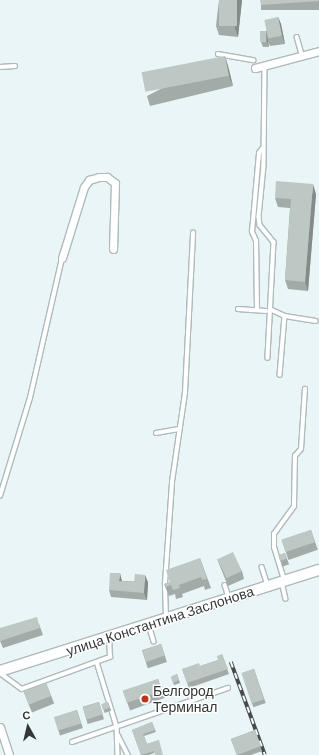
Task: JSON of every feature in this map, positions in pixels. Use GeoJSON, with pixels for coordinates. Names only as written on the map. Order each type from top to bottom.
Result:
{"type":"FeatureCollection","features":[{"type":"Feature","properties":{"kind":"street"},"geometry":{"type":"LineString","coordinates":[[255,68],[319,51]]}},
{"type":"Feature","properties":{"kind":"street"},"geometry":{"type":"LineString","coordinates":[[62,258],[84,187],[89,180],[99,177],[107,177],[115,183],[113,249]]}},
{"type":"Feature","properties":{"kind":"street","name":"улица Константина Заслонова"},"geometry":{"type":"LineString","coordinates":[[0,672],[319,570]]}},
{"type":"Feature","properties":{"kind":"street"},"geometry":{"type":"LineString","coordinates":[[0,726],[9,755]]}},
{"type":"Feature","properties":{"kind":"lane"},"geometry":{"type":"LineString","coordinates":[[297,37],[302,56]]}},
{"type":"Feature","properties":{"kind":"lane"},"geometry":{"type":"LineString","coordinates":[[218,54],[253,60]]}},
{"type":"Feature","properties":{"kind":"lane"},"geometry":{"type":"LineString","coordinates":[[265,65],[259,221],[274,242],[270,309],[271,324],[268,358]]}},
{"type":"Feature","properties":{"kind":"lane"},"geometry":{"type":"LineString","coordinates":[[0,67],[15,66]]}},
{"type":"Feature","properties":{"kind":"lane"},"geometry":{"type":"LineString","coordinates":[[257,310],[256,241],[252,232],[259,153],[262,149]]}},
{"type":"Feature","properties":{"kind":"lane"},"geometry":{"type":"LineString","coordinates":[[167,618],[166,575],[174,463],[185,394],[193,233]]}},
{"type":"Feature","properties":{"kind":"lane"},"geometry":{"type":"LineString","coordinates":[[0,496],[30,398],[62,258]]}},
{"type":"Feature","properties":{"kind":"lane"},"geometry":{"type":"LineString","coordinates":[[238,309],[266,311]]}},
{"type":"Feature","properties":{"kind":"lane"},"geometry":{"type":"LineString","coordinates":[[270,309],[285,316],[316,321]]}},
{"type":"Feature","properties":{"kind":"lane"},"geometry":{"type":"LineString","coordinates":[[280,375],[285,316]]}},
{"type":"Feature","properties":{"kind":"lane"},"geometry":{"type":"LineString","coordinates":[[286,599],[283,581],[274,548],[274,534],[294,506],[295,456],[301,449],[305,389]]}},
{"type":"Feature","properties":{"kind":"lane"},"geometry":{"type":"LineString","coordinates":[[156,433],[179,429]]}},
{"type":"Feature","properties":{"kind":"lane"},"geometry":{"type":"LineString","coordinates":[[262,568],[268,586]]}},
{"type":"Feature","properties":{"kind":"lane"},"geometry":{"type":"LineString","coordinates":[[224,585],[230,598]]}},
{"type":"Feature","properties":{"kind":"lane"},"geometry":{"type":"LineString","coordinates":[[149,624],[154,641]]}},
{"type":"Feature","properties":{"kind":"lane"},"geometry":{"type":"LineString","coordinates":[[0,672],[22,688],[110,657],[109,637]]}},
{"type":"Feature","properties":{"kind":"lane"},"geometry":{"type":"LineString","coordinates":[[97,662],[117,727],[118,755]]}},
{"type":"Feature","properties":{"kind":"lane"},"geometry":{"type":"LineString","coordinates":[[72,742],[228,688]]}},
{"type":"Feature","properties":{"kind":"lane"},"geometry":{"type":"LineString","coordinates":[[118,734],[128,755]]}},
{"type":"Feature","properties":{"kind":"building"},"geometry":{"type":"Polygon","coordinates":[[[219,0],[237,0],[237,26],[219,26],[219,0]]]}},
{"type":"Feature","properties":{"kind":"building"},"geometry":{"type":"Polygon","coordinates":[[[260,0],[319,0],[319,1],[261,5],[260,0]]]}},
{"type":"Feature","properties":{"kind":"building"},"geometry":{"type":"Polygon","coordinates":[[[278,17],[282,36],[268,38],[264,20],[278,17]]]}},
{"type":"Feature","properties":{"kind":"building"},"geometry":{"type":"Polygon","coordinates":[[[260,31],[266,31],[266,42],[260,42],[260,31]]]}},
{"type":"Feature","properties":{"kind":"building"},"geometry":{"type":"Polygon","coordinates":[[[225,56],[229,76],[145,92],[142,72],[225,56]]]}},
{"type":"Feature","properties":{"kind":"building"},"geometry":{"type":"Polygon","coordinates":[[[276,181],[313,184],[305,282],[285,280],[291,199],[275,198],[276,181]]]}},
{"type":"Feature","properties":{"kind":"building"},"geometry":{"type":"Polygon","coordinates":[[[311,530],[315,542],[286,552],[282,540],[311,530]]]}},
{"type":"Feature","properties":{"kind":"building"},"geometry":{"type":"Polygon","coordinates":[[[233,552],[242,571],[226,578],[218,559],[233,552]]]}},
{"type":"Feature","properties":{"kind":"building"},"geometry":{"type":"Polygon","coordinates":[[[285,553],[287,559],[280,561],[278,555],[285,553]]]}},
{"type":"Feature","properties":{"kind":"building"},"geometry":{"type":"Polygon","coordinates":[[[200,558],[207,579],[202,580],[201,577],[179,585],[180,588],[173,590],[171,585],[165,587],[164,584],[170,582],[166,570],[200,558]]]}},
{"type":"Feature","properties":{"kind":"building"},"geometry":{"type":"Polygon","coordinates":[[[110,573],[120,573],[119,581],[134,582],[135,574],[145,575],[144,593],[109,590],[110,573]]]}},
{"type":"Feature","properties":{"kind":"building"},"geometry":{"type":"Polygon","coordinates":[[[37,617],[40,628],[0,641],[0,628],[37,617]]]}},
{"type":"Feature","properties":{"kind":"building"},"geometry":{"type":"Polygon","coordinates":[[[161,644],[165,655],[146,662],[142,651],[161,644]]]}},
{"type":"Feature","properties":{"kind":"building"},"geometry":{"type":"Polygon","coordinates":[[[222,654],[228,669],[187,683],[182,669],[199,663],[200,666],[218,660],[217,656],[222,654]]]}},
{"type":"Feature","properties":{"kind":"building"},"geometry":{"type":"Polygon","coordinates":[[[254,669],[264,699],[252,703],[242,673],[254,669]]]}},
{"type":"Feature","properties":{"kind":"building"},"geometry":{"type":"Polygon","coordinates":[[[177,674],[179,680],[173,683],[171,677],[177,674]]]}},
{"type":"Feature","properties":{"kind":"building"},"geometry":{"type":"Polygon","coordinates":[[[158,679],[162,691],[127,703],[123,690],[158,679]]]}},
{"type":"Feature","properties":{"kind":"building"},"geometry":{"type":"Polygon","coordinates":[[[46,683],[51,696],[29,705],[24,692],[46,683]]]}},
{"type":"Feature","properties":{"kind":"building"},"geometry":{"type":"Polygon","coordinates":[[[99,702],[103,714],[87,720],[83,707],[99,702]]]}},
{"type":"Feature","properties":{"kind":"building"},"geometry":{"type":"Polygon","coordinates":[[[108,702],[110,708],[103,710],[101,704],[108,702]]]}},
{"type":"Feature","properties":{"kind":"building"},"geometry":{"type":"Polygon","coordinates":[[[77,710],[81,723],[58,730],[54,717],[77,710]]]}},
{"type":"Feature","properties":{"kind":"building"},"geometry":{"type":"Polygon","coordinates":[[[152,722],[155,730],[143,734],[147,744],[159,740],[163,755],[155,755],[154,751],[141,755],[132,730],[152,722]]]}},
{"type":"Feature","properties":{"kind":"building"},"geometry":{"type":"Polygon","coordinates":[[[255,730],[261,746],[237,755],[231,739],[255,730]]]}},
{"type":"Feature","properties":{"kind":"railway"},"geometry":{"type":"LineString","coordinates":[[231,662],[265,755]]}},
{"type":"Feature","properties":{"kind":"place","name":"Белгород Терминал"},"geometry":{"type":"Point","coordinates":[145,699]}}]}
